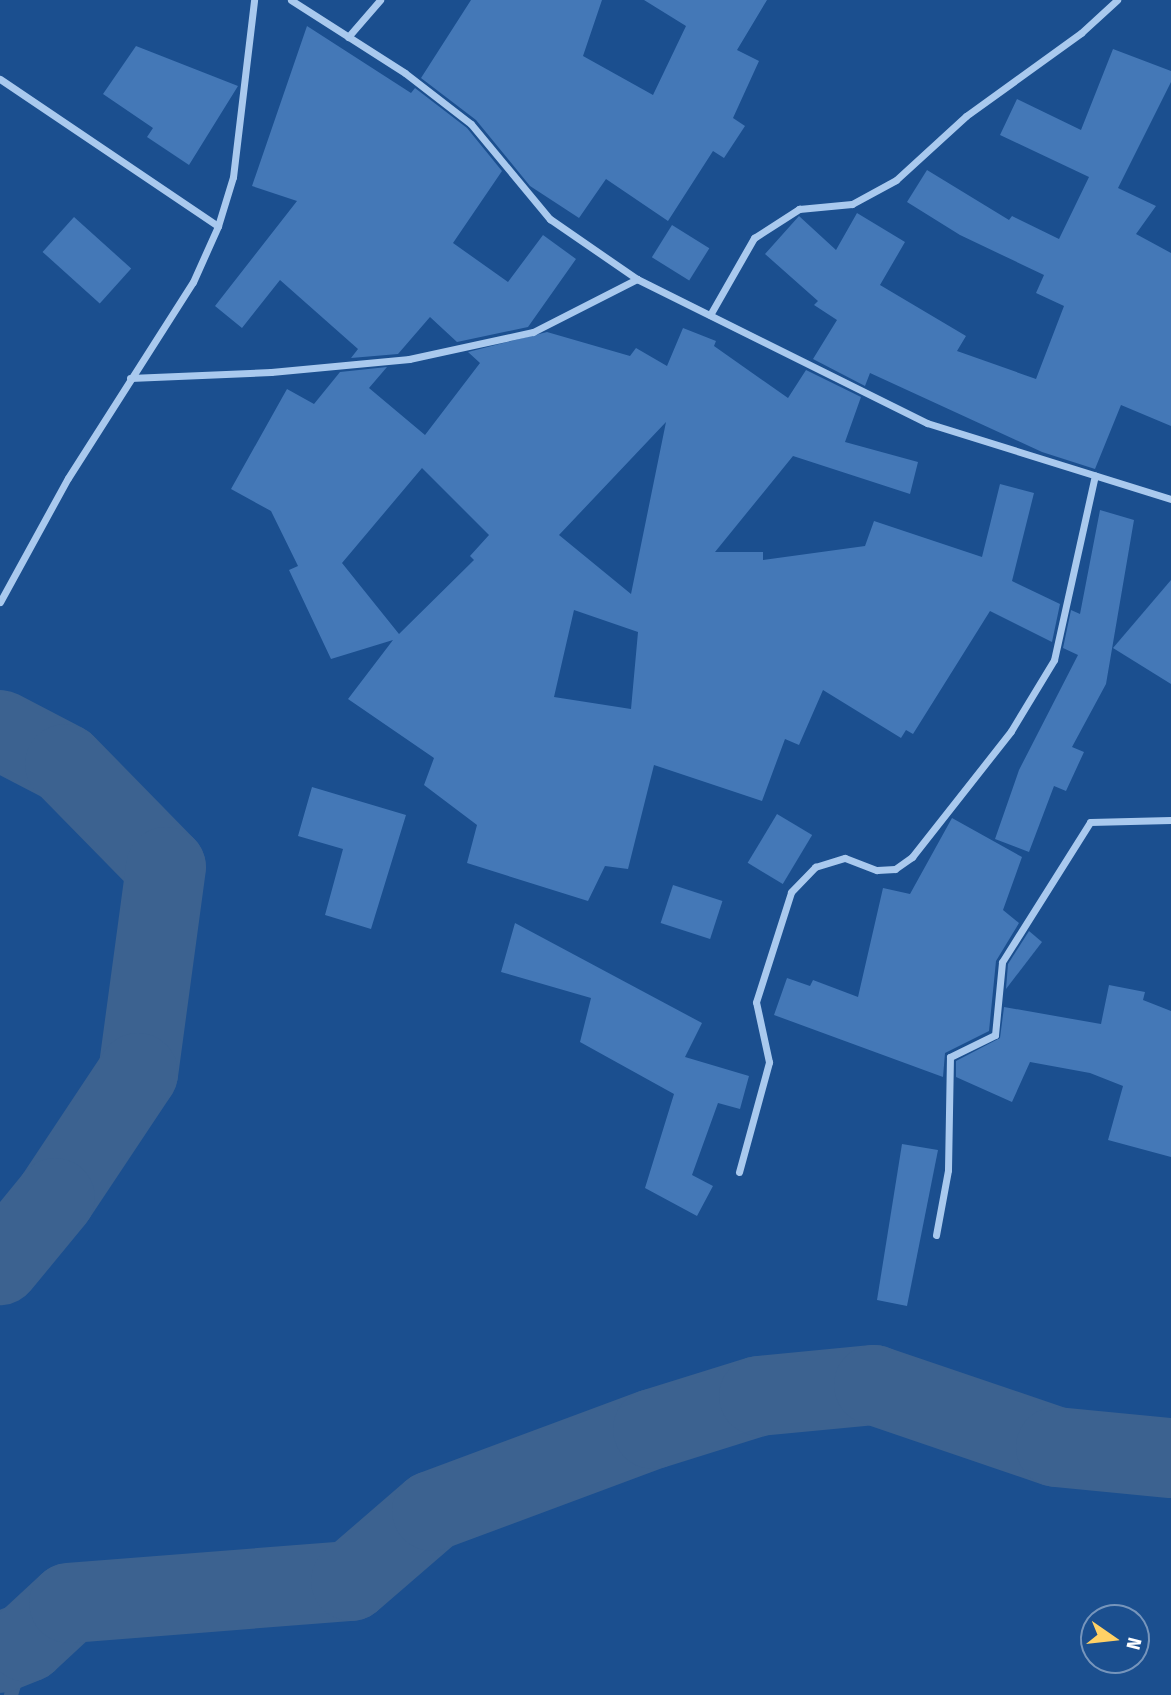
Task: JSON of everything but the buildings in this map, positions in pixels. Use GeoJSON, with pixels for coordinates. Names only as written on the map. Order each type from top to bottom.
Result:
{"type":"FeatureCollection","features":[{"type":"Feature","properties":{"kind":"street"},"geometry":{"type":"LineString","coordinates":[[0,602],[130,378],[193,282],[218,226],[233,177],[254,0]]}},
{"type":"Feature","properties":{"kind":"street"},"geometry":{"type":"LineString","coordinates":[[291,0],[471,124],[550,219],[637,279],[927,423],[1171,499]]}},
{"type":"Feature","properties":{"kind":"street"},"geometry":{"type":"LineString","coordinates":[[348,37],[380,0]]}},
{"type":"Feature","properties":{"kind":"street"},"geometry":{"type":"LineString","coordinates":[[710,315],[754,237],[799,209],[852,204],[897,180],[967,116],[1082,33],[1117,0]]}},
{"type":"Feature","properties":{"kind":"street"},"geometry":{"type":"LineString","coordinates":[[0,79],[218,226]]}},
{"type":"Feature","properties":{"kind":"street"},"geometry":{"type":"LineString","coordinates":[[130,378],[271,372],[409,359],[533,332],[637,279]]}},
{"type":"Feature","properties":{"kind":"street"},"geometry":{"type":"LineString","coordinates":[[739,1172],[769,1062],[755,1002],[791,892],[815,867],[845,858],[877,870],[895,869],[912,857],[1011,731],[1054,660],[1095,475]]}},
{"type":"Feature","properties":{"kind":"street"},"geometry":{"type":"LineString","coordinates":[[936,1235],[948,1170],[950,1057],[995,1035],[1002,962],[1090,822],[1171,820]]}},
{"type":"Feature","properties":{"kind":"waterway"},"geometry":{"type":"LineString","coordinates":[[0,730],[65,764],[166,867],[138,1073],[55,1198],[0,1265]]}},
{"type":"Feature","properties":{"kind":"waterway"},"geometry":{"type":"LineString","coordinates":[[0,1653],[27,1642],[69,1603],[351,1581],[432,1511],[653,1429],[759,1396],[874,1385],[1056,1447],[1171,1458]]}},
{"type":"Feature","properties":{"kind":"waterway"},"geometry":{"type":"LineString","coordinates":[[11,1695],[27,1642]]}}]}
